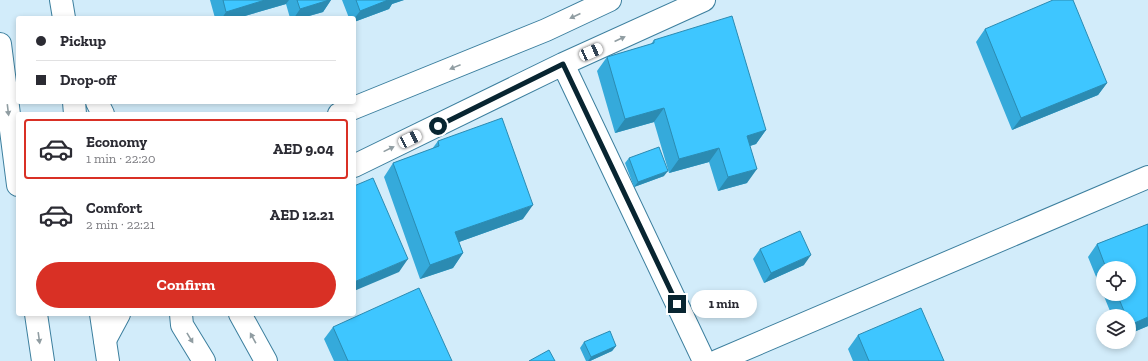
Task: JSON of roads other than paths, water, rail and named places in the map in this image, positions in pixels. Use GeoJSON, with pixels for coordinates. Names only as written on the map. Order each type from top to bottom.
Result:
{"type":"FeatureCollection","features":[{"type":"Feature","properties":{"kind":"street"},"geometry":{"type":"LineString","coordinates":[[62,0],[64,16]]}},
{"type":"Feature","properties":{"kind":"street"},"geometry":{"type":"LineString","coordinates":[[344,112],[546,30],[610,0]]}},
{"type":"Feature","properties":{"kind":"street"},"geometry":{"type":"LineString","coordinates":[[356,165],[563,64],[704,0]]}},
{"type":"Feature","properties":{"kind":"street"},"geometry":{"type":"LineString","coordinates":[[0,44],[16,169]]}},
{"type":"Feature","properties":{"kind":"street"},"geometry":{"type":"LineString","coordinates":[[563,64],[704,361]]}},
{"type":"Feature","properties":{"kind":"street"},"geometry":{"type":"LineString","coordinates":[[717,361],[1148,177]]}},
{"type":"Feature","properties":{"kind":"street"},"geometry":{"type":"LineString","coordinates":[[36,316],[43,361]]}},
{"type":"Feature","properties":{"kind":"street"},"geometry":{"type":"LineString","coordinates":[[101,316],[106,351]]}},
{"type":"Feature","properties":{"kind":"street"},"geometry":{"type":"LineString","coordinates":[[106,351],[118,316]]}},
{"type":"Feature","properties":{"kind":"street"},"geometry":{"type":"LineString","coordinates":[[181,316],[182,325],[204,361]]}},
{"type":"Feature","properties":{"kind":"street"},"geometry":{"type":"LineString","coordinates":[[241,316],[266,361]]}}]}
